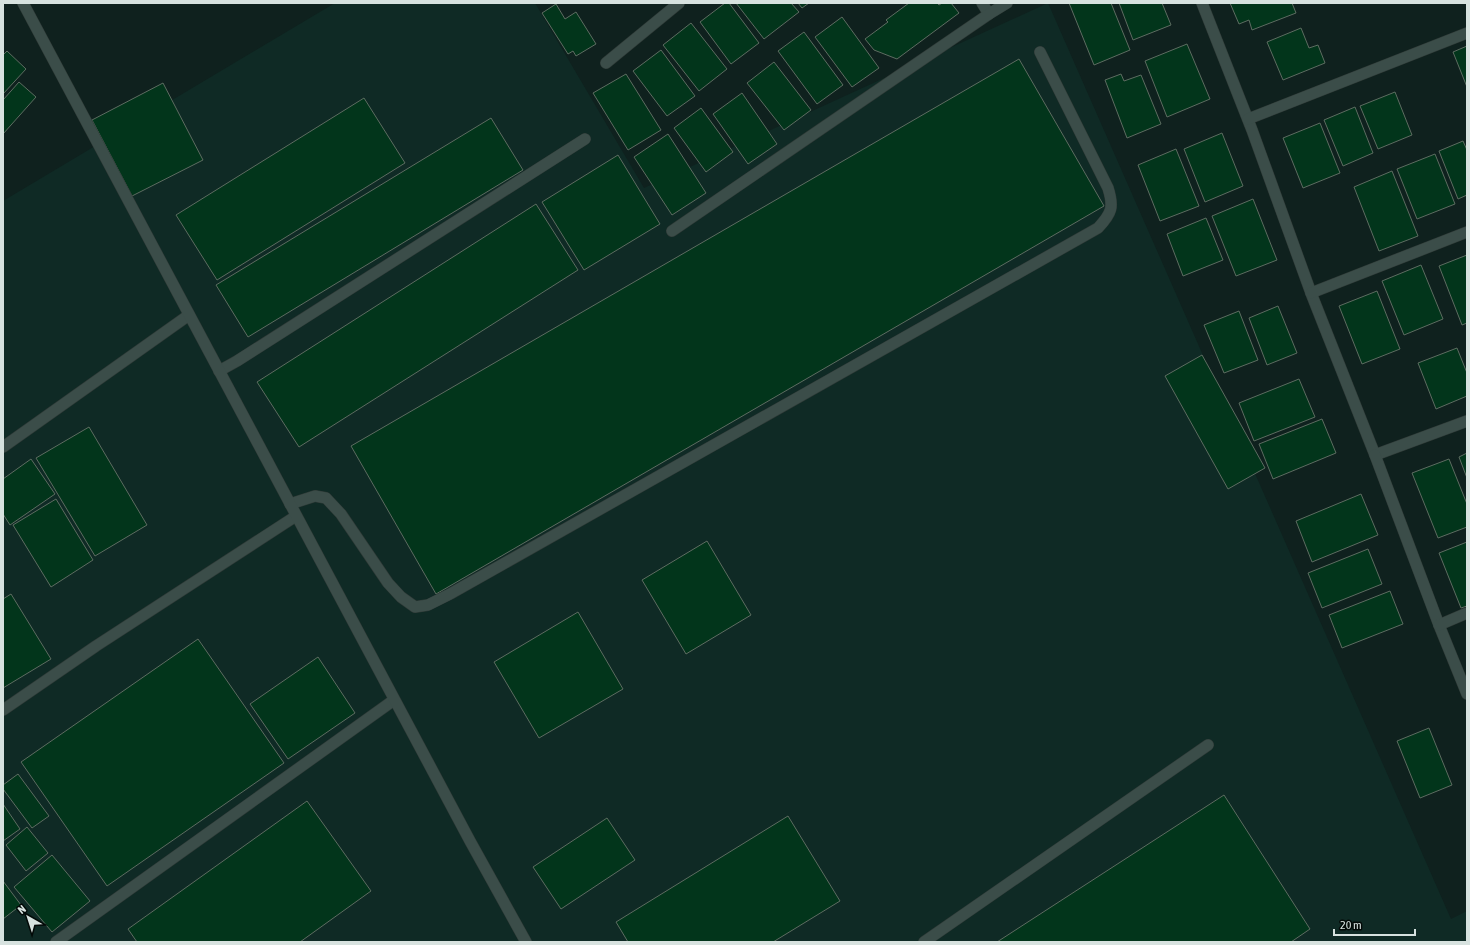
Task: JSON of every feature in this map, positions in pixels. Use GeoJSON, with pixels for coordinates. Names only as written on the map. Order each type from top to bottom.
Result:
{"type":"FeatureCollection","features":[{"type":"Feature","properties":{"kind":"street"},"geometry":{"type":"LineString","coordinates":[[23,3],[394,700],[526,942]]}},
{"type":"Feature","properties":{"kind":"street"},"geometry":{"type":"LineString","coordinates":[[606,63],[679,3]]}},
{"type":"Feature","properties":{"kind":"street"},"geometry":{"type":"LineString","coordinates":[[982,3],[989,14]]}},
{"type":"Feature","properties":{"kind":"street"},"geometry":{"type":"LineString","coordinates":[[672,231],[1007,3]]}},
{"type":"Feature","properties":{"kind":"street"},"geometry":{"type":"LineString","coordinates":[[1202,3],[1248,119],[1311,293],[1375,454],[1439,625],[1467,694]]}},
{"type":"Feature","properties":{"kind":"street"},"geometry":{"type":"LineString","coordinates":[[1248,119],[1467,33]]}},
{"type":"Feature","properties":{"kind":"street"},"geometry":{"type":"LineString","coordinates":[[290,504],[315,496],[326,498],[341,514],[388,583],[397,593],[415,607],[428,605],[450,594],[1098,228],[1107,218],[1112,202],[1108,188],[1040,52]]}},
{"type":"Feature","properties":{"kind":"street"},"geometry":{"type":"LineString","coordinates":[[219,371],[244,357],[585,139]]}},
{"type":"Feature","properties":{"kind":"street"},"geometry":{"type":"LineString","coordinates":[[1311,293],[1467,232]]}},
{"type":"Feature","properties":{"kind":"street"},"geometry":{"type":"LineString","coordinates":[[3,447],[189,315]]}},
{"type":"Feature","properties":{"kind":"street"},"geometry":{"type":"LineString","coordinates":[[1375,454],[1467,421]]}},
{"type":"Feature","properties":{"kind":"street"},"geometry":{"type":"LineString","coordinates":[[3,710],[96,646],[296,516]]}},
{"type":"Feature","properties":{"kind":"street"},"geometry":{"type":"LineString","coordinates":[[1439,625],[1467,614]]}},
{"type":"Feature","properties":{"kind":"street"},"geometry":{"type":"LineString","coordinates":[[56,942],[394,700]]}},
{"type":"Feature","properties":{"kind":"street"},"geometry":{"type":"LineString","coordinates":[[924,942],[1208,745]]}},
{"type":"Feature","properties":{"kind":"shaded area"},"geometry":{"type":"Polygon","coordinates":[[[335,3],[535,3],[644,188],[1048,3],[1451,919],[1467,911],[1467,942],[3,942],[3,201],[335,3]]]}},
{"type":"Feature","properties":{"kind":"building"},"geometry":{"type":"Polygon","coordinates":[[[725,3],[729,3],[759,43],[731,64],[700,22],[725,3]]]}},
{"type":"Feature","properties":{"kind":"building"},"geometry":{"type":"Polygon","coordinates":[[[736,3],[791,3],[799,12],[764,39],[736,3]]]}},
{"type":"Feature","properties":{"kind":"building"},"geometry":{"type":"Polygon","coordinates":[[[798,3],[809,3],[802,8],[798,3]]]}},
{"type":"Feature","properties":{"kind":"building"},"geometry":{"type":"Polygon","coordinates":[[[909,3],[937,3],[939,5],[942,3],[951,3],[959,13],[897,59],[874,50],[865,39],[888,22],[886,20],[909,3]]]}},
{"type":"Feature","properties":{"kind":"building"},"geometry":{"type":"Polygon","coordinates":[[[1069,3],[1111,3],[1130,50],[1094,65],[1069,3]]]}},
{"type":"Feature","properties":{"kind":"building"},"geometry":{"type":"Polygon","coordinates":[[[1119,3],[1162,3],[1171,25],[1133,40],[1119,3]]]}},
{"type":"Feature","properties":{"kind":"building"},"geometry":{"type":"Polygon","coordinates":[[[1230,3],[1292,3],[1296,13],[1252,30],[1249,20],[1239,24],[1230,3]]]}},
{"type":"Feature","properties":{"kind":"building"},"geometry":{"type":"Polygon","coordinates":[[[556,4],[565,19],[576,12],[596,44],[576,56],[573,51],[568,54],[542,13],[556,4]]]}},
{"type":"Feature","properties":{"kind":"building"},"geometry":{"type":"Polygon","coordinates":[[[842,17],[879,68],[852,87],[815,37],[842,17]]]}},
{"type":"Feature","properties":{"kind":"building"},"geometry":{"type":"Polygon","coordinates":[[[691,23],[727,69],[699,91],[663,45],[691,23]]]}},
{"type":"Feature","properties":{"kind":"building"},"geometry":{"type":"Polygon","coordinates":[[[1301,28],[1309,48],[1318,45],[1325,63],[1283,80],[1267,42],[1301,28]]]}},
{"type":"Feature","properties":{"kind":"building"},"geometry":{"type":"Polygon","coordinates":[[[804,32],[843,85],[817,104],[778,51],[804,32]]]}},
{"type":"Feature","properties":{"kind":"building"},"geometry":{"type":"Polygon","coordinates":[[[1187,44],[1210,99],[1167,117],[1145,61],[1187,44]]]}},
{"type":"Feature","properties":{"kind":"building"},"geometry":{"type":"Polygon","coordinates":[[[1467,46],[1467,87],[1453,52],[1467,46]]]}},
{"type":"Feature","properties":{"kind":"building"},"geometry":{"type":"Polygon","coordinates":[[[661,50],[695,96],[667,116],[633,71],[661,50]]]}},
{"type":"Feature","properties":{"kind":"building"},"geometry":{"type":"Polygon","coordinates":[[[7,51],[26,69],[3,94],[3,55],[7,51]]]}},
{"type":"Feature","properties":{"kind":"building"},"geometry":{"type":"Polygon","coordinates":[[[1019,59],[1104,206],[436,594],[351,446],[1019,59]]]}},
{"type":"Feature","properties":{"kind":"building"},"geometry":{"type":"Polygon","coordinates":[[[774,62],[811,110],[784,130],[747,83],[774,62]]]}},
{"type":"Feature","properties":{"kind":"building"},"geometry":{"type":"Polygon","coordinates":[[[626,74],[661,130],[628,150],[593,93],[626,74]]]}},
{"type":"Feature","properties":{"kind":"building"},"geometry":{"type":"Polygon","coordinates":[[[1121,74],[1124,81],[1141,75],[1161,124],[1127,138],[1105,80],[1121,74]]]}},
{"type":"Feature","properties":{"kind":"building"},"geometry":{"type":"Polygon","coordinates":[[[19,82],[36,97],[3,134],[3,100],[19,82]]]}},
{"type":"Feature","properties":{"kind":"building"},"geometry":{"type":"Polygon","coordinates":[[[163,83],[203,160],[132,196],[92,120],[163,83]]]}},
{"type":"Feature","properties":{"kind":"building"},"geometry":{"type":"Polygon","coordinates":[[[1395,92],[1412,135],[1378,149],[1360,106],[1395,92]]]}},
{"type":"Feature","properties":{"kind":"building"},"geometry":{"type":"Polygon","coordinates":[[[742,93],[777,144],[748,164],[713,114],[742,93]]]}},
{"type":"Feature","properties":{"kind":"building"},"geometry":{"type":"Polygon","coordinates":[[[364,98],[405,163],[217,280],[176,215],[364,98]]]}},
{"type":"Feature","properties":{"kind":"building"},"geometry":{"type":"Polygon","coordinates":[[[1355,107],[1373,153],[1343,166],[1324,120],[1355,107]]]}},
{"type":"Feature","properties":{"kind":"building"},"geometry":{"type":"Polygon","coordinates":[[[701,108],[733,152],[706,172],[674,128],[701,108]]]}},
{"type":"Feature","properties":{"kind":"building"},"geometry":{"type":"Polygon","coordinates":[[[491,118],[523,170],[248,337],[216,285],[491,118]]]}},
{"type":"Feature","properties":{"kind":"building"},"geometry":{"type":"Polygon","coordinates":[[[1320,123],[1340,173],[1303,188],[1283,138],[1320,123]]]}},
{"type":"Feature","properties":{"kind":"building"},"geometry":{"type":"Polygon","coordinates":[[[1222,133],[1243,186],[1205,202],[1184,149],[1222,133]]]}},
{"type":"Feature","properties":{"kind":"building"},"geometry":{"type":"Polygon","coordinates":[[[668,134],[706,193],[672,215],[634,157],[668,134]]]}},
{"type":"Feature","properties":{"kind":"building"},"geometry":{"type":"Polygon","coordinates":[[[1463,141],[1467,150],[1467,195],[1458,199],[1439,151],[1463,141]]]}},
{"type":"Feature","properties":{"kind":"building"},"geometry":{"type":"Polygon","coordinates":[[[1176,149],[1199,206],[1160,221],[1138,165],[1176,149]]]}},
{"type":"Feature","properties":{"kind":"building"},"geometry":{"type":"Polygon","coordinates":[[[1435,154],[1455,204],[1417,219],[1397,169],[1435,154]]]}},
{"type":"Feature","properties":{"kind":"building"},"geometry":{"type":"Polygon","coordinates":[[[618,155],[660,224],[584,270],[542,202],[618,155]]]}},
{"type":"Feature","properties":{"kind":"building"},"geometry":{"type":"Polygon","coordinates":[[[1392,171],[1418,236],[1379,251],[1354,187],[1392,171]]]}},
{"type":"Feature","properties":{"kind":"building"},"geometry":{"type":"Polygon","coordinates":[[[1253,199],[1277,260],[1236,276],[1212,216],[1253,199]]]}},
{"type":"Feature","properties":{"kind":"building"},"geometry":{"type":"Polygon","coordinates":[[[536,204],[578,270],[299,447],[257,382],[536,204]]]}},
{"type":"Feature","properties":{"kind":"building"},"geometry":{"type":"Polygon","coordinates":[[[1206,218],[1223,260],[1183,276],[1167,234],[1206,218]]]}},
{"type":"Feature","properties":{"kind":"building"},"geometry":{"type":"Polygon","coordinates":[[[1467,255],[1467,323],[1462,325],[1439,266],[1467,255]]]}},
{"type":"Feature","properties":{"kind":"building"},"geometry":{"type":"Polygon","coordinates":[[[1421,265],[1443,319],[1404,335],[1382,281],[1421,265]]]}},
{"type":"Feature","properties":{"kind":"building"},"geometry":{"type":"Polygon","coordinates":[[[1377,291],[1400,349],[1362,364],[1339,306],[1377,291]]]}},
{"type":"Feature","properties":{"kind":"building"},"geometry":{"type":"Polygon","coordinates":[[[1278,306],[1297,353],[1267,365],[1249,318],[1278,306]]]}},
{"type":"Feature","properties":{"kind":"building"},"geometry":{"type":"Polygon","coordinates":[[[1239,311],[1258,360],[1224,373],[1204,325],[1239,311]]]}},
{"type":"Feature","properties":{"kind":"building"},"geometry":{"type":"Polygon","coordinates":[[[1457,348],[1467,373],[1467,396],[1436,409],[1418,363],[1457,348]]]}},
{"type":"Feature","properties":{"kind":"building"},"geometry":{"type":"Polygon","coordinates":[[[1202,355],[1265,468],[1228,489],[1165,376],[1202,355]]]}},
{"type":"Feature","properties":{"kind":"building"},"geometry":{"type":"Polygon","coordinates":[[[1299,379],[1315,417],[1254,441],[1239,403],[1299,379]]]}},
{"type":"Feature","properties":{"kind":"building"},"geometry":{"type":"Polygon","coordinates":[[[1322,419],[1336,453],[1273,479],[1259,444],[1322,419]]]}},
{"type":"Feature","properties":{"kind":"building"},"geometry":{"type":"Polygon","coordinates":[[[89,427],[147,525],[95,556],[36,458],[89,427]]]}},
{"type":"Feature","properties":{"kind":"building"},"geometry":{"type":"Polygon","coordinates":[[[1467,453],[1467,478],[1459,457],[1467,453]]]}},
{"type":"Feature","properties":{"kind":"building"},"geometry":{"type":"Polygon","coordinates":[[[31,459],[55,494],[10,525],[3,514],[3,479],[31,459]]]}},
{"type":"Feature","properties":{"kind":"building"},"geometry":{"type":"Polygon","coordinates":[[[1449,459],[1467,504],[1467,527],[1438,538],[1412,473],[1449,459]]]}},
{"type":"Feature","properties":{"kind":"building"},"geometry":{"type":"Polygon","coordinates":[[[1361,494],[1378,535],[1312,562],[1296,521],[1361,494]]]}},
{"type":"Feature","properties":{"kind":"building"},"geometry":{"type":"Polygon","coordinates":[[[56,499],[93,560],[51,587],[13,525],[56,499]]]}},
{"type":"Feature","properties":{"kind":"building"},"geometry":{"type":"Polygon","coordinates":[[[707,541],[751,615],[686,654],[642,580],[707,541]]]}},
{"type":"Feature","properties":{"kind":"building"},"geometry":{"type":"Polygon","coordinates":[[[1467,542],[1467,606],[1461,608],[1439,553],[1467,542]]]}},
{"type":"Feature","properties":{"kind":"building"},"geometry":{"type":"Polygon","coordinates":[[[1368,549],[1382,584],[1322,608],[1308,573],[1368,549]]]}},
{"type":"Feature","properties":{"kind":"building"},"geometry":{"type":"Polygon","coordinates":[[[1390,591],[1403,624],[1342,648],[1329,615],[1390,591]]]}},
{"type":"Feature","properties":{"kind":"building"},"geometry":{"type":"Polygon","coordinates":[[[11,594],[51,659],[3,688],[3,599],[11,594]]]}},
{"type":"Feature","properties":{"kind":"building"},"geometry":{"type":"Polygon","coordinates":[[[578,612],[623,689],[539,738],[494,662],[578,612]]]}},
{"type":"Feature","properties":{"kind":"building"},"geometry":{"type":"Polygon","coordinates":[[[198,639],[284,763],[107,886],[21,762],[198,639]]]}},
{"type":"Feature","properties":{"kind":"building"},"geometry":{"type":"Polygon","coordinates":[[[318,657],[355,713],[288,759],[250,704],[318,657]]]}},
{"type":"Feature","properties":{"kind":"building"},"geometry":{"type":"Polygon","coordinates":[[[1429,728],[1452,785],[1420,798],[1397,741],[1429,728]]]}},
{"type":"Feature","properties":{"kind":"building"},"geometry":{"type":"Polygon","coordinates":[[[18,774],[49,816],[32,828],[3,789],[3,785],[18,774]]]}},
{"type":"Feature","properties":{"kind":"building"},"geometry":{"type":"Polygon","coordinates":[[[1224,795],[1310,929],[1291,942],[997,942],[1224,795]]]}},
{"type":"Feature","properties":{"kind":"building"},"geometry":{"type":"Polygon","coordinates":[[[307,801],[371,891],[300,942],[137,942],[128,929],[307,801]]]}},
{"type":"Feature","properties":{"kind":"building"},"geometry":{"type":"Polygon","coordinates":[[[3,804],[20,829],[3,841],[3,804]]]}},
{"type":"Feature","properties":{"kind":"building"},"geometry":{"type":"Polygon","coordinates":[[[788,816],[840,901],[773,942],[628,942],[616,922],[788,816]]]}},
{"type":"Feature","properties":{"kind":"building"},"geometry":{"type":"Polygon","coordinates":[[[607,818],[635,860],[561,909],[533,867],[607,818]]]}},
{"type":"Feature","properties":{"kind":"building"},"geometry":{"type":"Polygon","coordinates":[[[27,827],[48,853],[26,871],[6,845],[27,827]]]}},
{"type":"Feature","properties":{"kind":"building"},"geometry":{"type":"Polygon","coordinates":[[[52,855],[90,901],[52,932],[14,887],[52,855]]]}},
{"type":"Feature","properties":{"kind":"building"},"geometry":{"type":"Polygon","coordinates":[[[3,881],[21,905],[3,919],[3,881]]]}}]}
